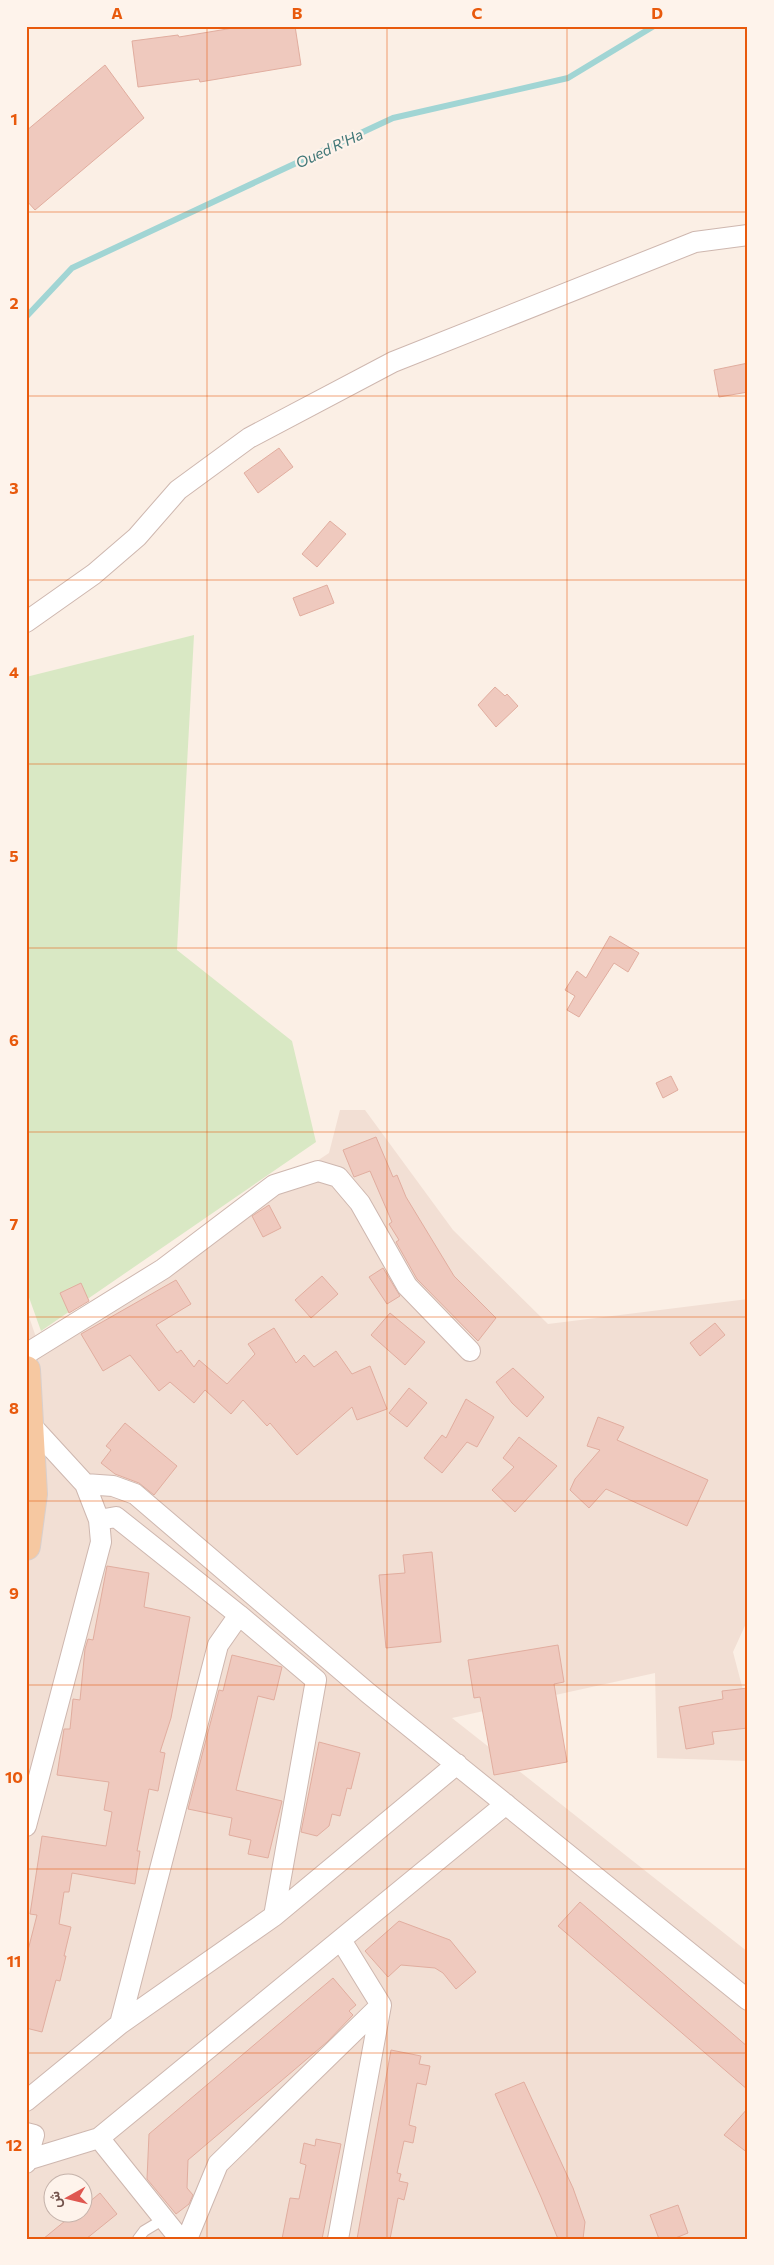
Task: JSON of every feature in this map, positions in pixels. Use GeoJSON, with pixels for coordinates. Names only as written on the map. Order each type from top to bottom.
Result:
{"type":"FeatureCollection","features":[{"type":"Feature","properties":{"kind":"main road"},"geometry":{"type":"LineString","coordinates":[[26,1370],[33,1494],[26,1546]]}},
{"type":"Feature","properties":{"kind":"street"},"geometry":{"type":"LineString","coordinates":[[26,622],[94,574],[137,537],[178,490],[249,438],[393,362],[695,242],[748,235]]}},
{"type":"Feature","properties":{"kind":"street"},"geometry":{"type":"LineString","coordinates":[[26,1354],[163,1269],[274,1185],[318,1171],[338,1177],[360,1203],[407,1286],[470,1351]]}},
{"type":"Feature","properties":{"kind":"street"},"geometry":{"type":"LineString","coordinates":[[26,1826],[101,1542],[99,1520],[85,1484],[30,1424]]}},
{"type":"Feature","properties":{"kind":"street"},"geometry":{"type":"LineString","coordinates":[[85,1484],[113,1486],[135,1494],[368,1693],[748,2000]]}},
{"type":"Feature","properties":{"kind":"street"},"geometry":{"type":"LineString","coordinates":[[99,1520],[113,1486]]}},
{"type":"Feature","properties":{"kind":"street"},"geometry":{"type":"LineString","coordinates":[[99,1520],[116,1517],[239,1615],[316,1680],[274,1916]]}},
{"type":"Feature","properties":{"kind":"street"},"geometry":{"type":"LineString","coordinates":[[120,2024],[218,1644],[239,1615]]}},
{"type":"Feature","properties":{"kind":"street"},"geometry":{"type":"LineString","coordinates":[[26,2101],[120,2024],[274,1916],[457,1764]]}},
{"type":"Feature","properties":{"kind":"street"},"geometry":{"type":"LineString","coordinates":[[26,2161],[99,2138],[506,1804]]}},
{"type":"Feature","properties":{"kind":"street"},"geometry":{"type":"LineString","coordinates":[[338,2239],[381,2005],[341,1940]]}},
{"type":"Feature","properties":{"kind":"street"},"geometry":{"type":"LineString","coordinates":[[188,2239],[218,2164],[381,2005]]}},
{"type":"Feature","properties":{"kind":"street"},"geometry":{"type":"LineString","coordinates":[[26,2132],[34,2135],[26,2161]]}},
{"type":"Feature","properties":{"kind":"street"},"geometry":{"type":"LineString","coordinates":[[99,2138],[180,2239]]}},
{"type":"Feature","properties":{"kind":"lane"},"geometry":{"type":"LineString","coordinates":[[138,2239],[144,2231],[164,2219]]}},
{"type":"Feature","properties":{"kind":"shaded area"},"geometry":{"type":"Polygon","coordinates":[[[340,1110],[365,1110],[453,1230],[548,1324],[748,1299],[748,1619],[733,1652],[748,1709],[748,1761],[657,1758],[655,1673],[452,1718],[748,1952],[748,2239],[26,2239],[26,1308],[39,1346],[329,1153],[340,1110]]]}},
{"type":"Feature","properties":{"kind":"green space"},"geometry":{"type":"Polygon","coordinates":[[[194,635],[177,950],[292,1041],[316,1142],[41,1331],[26,1289],[26,677],[194,635]]]}},
{"type":"Feature","properties":{"kind":"building"},"geometry":{"type":"Polygon","coordinates":[[[245,26],[295,26],[301,65],[200,82],[199,79],[138,87],[132,41],[178,35],[179,37],[245,26]]]}},
{"type":"Feature","properties":{"kind":"building"},"geometry":{"type":"Polygon","coordinates":[[[105,65],[144,118],[35,210],[26,200],[26,131],[105,65]]]}},
{"type":"Feature","properties":{"kind":"building"},"geometry":{"type":"Polygon","coordinates":[[[748,363],[748,392],[719,397],[714,370],[748,363]]]}},
{"type":"Feature","properties":{"kind":"building"},"geometry":{"type":"Polygon","coordinates":[[[279,448],[293,467],[258,493],[244,473],[279,448]]]}},
{"type":"Feature","properties":{"kind":"building"},"geometry":{"type":"Polygon","coordinates":[[[330,521],[346,534],[317,567],[302,554],[330,521]]]}},
{"type":"Feature","properties":{"kind":"building"},"geometry":{"type":"Polygon","coordinates":[[[327,585],[334,603],[300,616],[293,598],[327,585]]]}},
{"type":"Feature","properties":{"kind":"building"},"geometry":{"type":"Polygon","coordinates":[[[495,687],[505,696],[507,694],[518,706],[496,727],[478,705],[495,687]]]}},
{"type":"Feature","properties":{"kind":"building"},"geometry":{"type":"Polygon","coordinates":[[[610,936],[639,953],[628,972],[614,963],[579,1017],[567,1010],[575,996],[565,990],[577,971],[586,978],[610,936]]]}},
{"type":"Feature","properties":{"kind":"building"},"geometry":{"type":"Polygon","coordinates":[[[671,1076],[678,1090],[663,1098],[656,1083],[671,1076]]]}},
{"type":"Feature","properties":{"kind":"building"},"geometry":{"type":"Polygon","coordinates":[[[376,1137],[393,1177],[397,1175],[406,1197],[454,1276],[496,1318],[478,1341],[417,1279],[396,1242],[399,1240],[389,1224],[392,1222],[370,1171],[354,1177],[343,1150],[376,1137]]]}},
{"type":"Feature","properties":{"kind":"building"},"geometry":{"type":"Polygon","coordinates":[[[269,1205],[281,1228],[263,1237],[252,1216],[269,1205]]]}},
{"type":"Feature","properties":{"kind":"building"},"geometry":{"type":"Polygon","coordinates":[[[383,1268],[400,1296],[387,1304],[369,1277],[383,1268]]]}},
{"type":"Feature","properties":{"kind":"building"},"geometry":{"type":"Polygon","coordinates":[[[322,1276],[338,1294],[311,1318],[295,1300],[322,1276]]]}},
{"type":"Feature","properties":{"kind":"building"},"geometry":{"type":"Polygon","coordinates":[[[176,1280],[191,1304],[156,1325],[177,1353],[181,1350],[194,1367],[199,1360],[227,1384],[255,1354],[248,1344],[274,1328],[296,1363],[304,1355],[314,1367],[336,1351],[352,1374],[370,1366],[387,1409],[357,1420],[352,1407],[297,1455],[270,1423],[267,1426],[243,1400],[231,1414],[205,1390],[194,1403],[170,1382],[159,1391],[130,1355],[103,1371],[81,1334],[176,1280]]]}},
{"type":"Feature","properties":{"kind":"building"},"geometry":{"type":"Polygon","coordinates":[[[81,1283],[89,1301],[69,1313],[60,1293],[81,1283]]]}},
{"type":"Feature","properties":{"kind":"building"},"geometry":{"type":"Polygon","coordinates":[[[390,1313],[425,1342],[405,1365],[371,1335],[390,1313]]]}},
{"type":"Feature","properties":{"kind":"building"},"geometry":{"type":"Polygon","coordinates":[[[715,1323],[725,1335],[700,1356],[690,1343],[715,1323]]]}},
{"type":"Feature","properties":{"kind":"building"},"geometry":{"type":"Polygon","coordinates":[[[513,1368],[544,1397],[527,1417],[512,1403],[496,1382],[513,1368]]]}},
{"type":"Feature","properties":{"kind":"building"},"geometry":{"type":"Polygon","coordinates":[[[409,1388],[427,1403],[407,1427],[389,1413],[409,1388]]]}},
{"type":"Feature","properties":{"kind":"building"},"geometry":{"type":"Polygon","coordinates":[[[466,1399],[494,1417],[477,1447],[467,1442],[442,1473],[424,1458],[442,1435],[446,1438],[466,1399]]]}},
{"type":"Feature","properties":{"kind":"building"},"geometry":{"type":"Polygon","coordinates":[[[598,1417],[624,1427],[617,1440],[708,1480],[687,1526],[606,1489],[589,1508],[570,1490],[575,1479],[600,1450],[587,1446],[598,1417]]]}},
{"type":"Feature","properties":{"kind":"building"},"geometry":{"type":"Polygon","coordinates":[[[125,1423],[177,1466],[154,1495],[139,1483],[115,1474],[101,1463],[111,1450],[106,1446],[125,1423]]]}},
{"type":"Feature","properties":{"kind":"building"},"geometry":{"type":"Polygon","coordinates":[[[519,1437],[557,1466],[515,1512],[492,1490],[514,1467],[503,1458],[519,1437]]]}},
{"type":"Feature","properties":{"kind":"building"},"geometry":{"type":"Polygon","coordinates":[[[432,1552],[441,1642],[386,1648],[379,1575],[405,1573],[403,1555],[432,1552]]]}},
{"type":"Feature","properties":{"kind":"building"},"geometry":{"type":"Polygon","coordinates":[[[107,1566],[149,1573],[144,1607],[190,1617],[171,1718],[160,1752],[165,1753],[158,1791],[149,1789],[137,1851],[140,1851],[135,1884],[72,1873],[69,1892],[64,1892],[59,1924],[71,1927],[64,1956],[66,1956],[60,1981],[56,1980],[42,2032],[26,2028],[26,1958],[37,1915],[30,1914],[42,1836],[106,1846],[112,1812],[104,1810],[109,1782],[57,1775],[64,1729],[70,1729],[73,1699],[80,1700],[85,1649],[88,1639],[93,1640],[107,1566]]]}},
{"type":"Feature","properties":{"kind":"building"},"geometry":{"type":"Polygon","coordinates":[[[558,1645],[564,1682],[554,1684],[567,1762],[494,1775],[480,1697],[474,1698],[468,1660],[558,1645]]]}},
{"type":"Feature","properties":{"kind":"building"},"geometry":{"type":"Polygon","coordinates":[[[232,1655],[282,1667],[274,1700],[258,1696],[236,1790],[282,1801],[268,1858],[248,1854],[251,1840],[229,1835],[232,1818],[188,1809],[219,1690],[223,1691],[232,1655]]]}},
{"type":"Feature","properties":{"kind":"building"},"geometry":{"type":"Polygon","coordinates":[[[748,1688],[748,1728],[712,1732],[714,1744],[686,1749],[679,1707],[723,1699],[722,1691],[748,1688]]]}},
{"type":"Feature","properties":{"kind":"building"},"geometry":{"type":"Polygon","coordinates":[[[319,1742],[360,1753],[351,1789],[347,1788],[340,1816],[332,1814],[329,1826],[317,1836],[301,1832],[319,1742]]]}},
{"type":"Feature","properties":{"kind":"building"},"geometry":{"type":"Polygon","coordinates":[[[580,1902],[748,2047],[748,2090],[558,1926],[580,1902]]]}},
{"type":"Feature","properties":{"kind":"building"},"geometry":{"type":"Polygon","coordinates":[[[399,1921],[450,1940],[476,1972],[456,1989],[443,1973],[435,1968],[401,1965],[388,1977],[365,1951],[399,1921]]]}},
{"type":"Feature","properties":{"kind":"building"},"geometry":{"type":"Polygon","coordinates":[[[333,1978],[356,2005],[349,2011],[353,2015],[327,2042],[188,2160],[187,2188],[193,2195],[189,2204],[176,2214],[147,2179],[149,2134],[333,1978]]]}},
{"type":"Feature","properties":{"kind":"building"},"geometry":{"type":"Polygon","coordinates":[[[391,2050],[421,2056],[419,2064],[430,2066],[426,2085],[417,2083],[409,2125],[416,2127],[413,2143],[404,2141],[397,2173],[401,2174],[399,2181],[408,2183],[404,2200],[398,2198],[390,2239],[357,2239],[391,2050]]]}},
{"type":"Feature","properties":{"kind":"building"},"geometry":{"type":"Polygon","coordinates":[[[524,2082],[573,2188],[585,2222],[583,2239],[558,2239],[495,2094],[524,2082]]]}},
{"type":"Feature","properties":{"kind":"building"},"geometry":{"type":"Polygon","coordinates":[[[748,2108],[748,2153],[724,2135],[748,2108]]]}},
{"type":"Feature","properties":{"kind":"building"},"geometry":{"type":"Polygon","coordinates":[[[316,2139],[341,2144],[322,2239],[282,2239],[290,2198],[299,2199],[306,2165],[300,2163],[304,2143],[315,2146],[316,2139]]]}},
{"type":"Feature","properties":{"kind":"building"},"geometry":{"type":"Polygon","coordinates":[[[100,2193],[117,2214],[86,2239],[43,2239],[64,2222],[92,2222],[92,2200],[100,2193]]]}},
{"type":"Feature","properties":{"kind":"building"},"geometry":{"type":"Polygon","coordinates":[[[678,2205],[688,2233],[673,2239],[659,2239],[650,2215],[678,2205]]]}},
{"type":"Feature","properties":{"kind":"waterway","name":"Oued R'Ha"},"geometry":{"type":"LineString","coordinates":[[26,317],[72,268],[393,118],[568,78],[654,26]]}}]}
